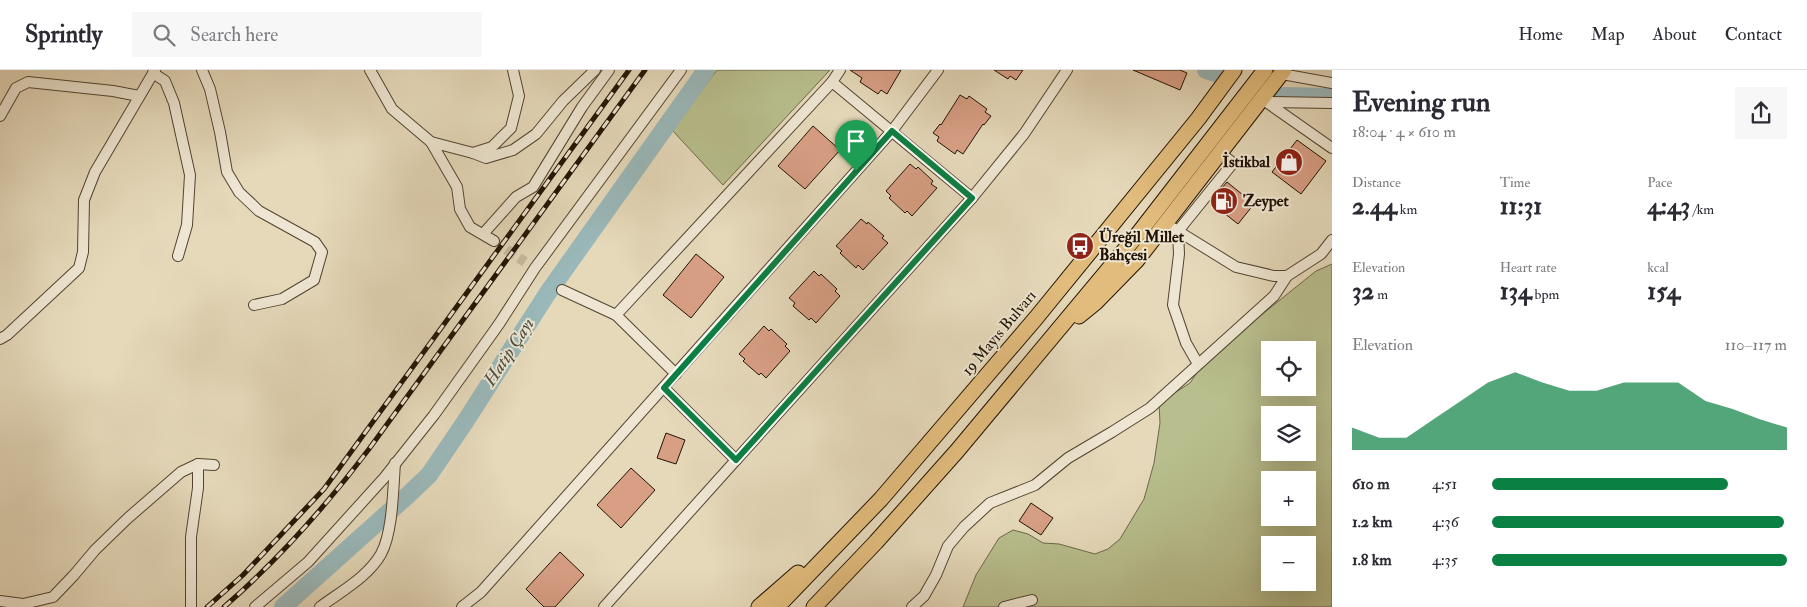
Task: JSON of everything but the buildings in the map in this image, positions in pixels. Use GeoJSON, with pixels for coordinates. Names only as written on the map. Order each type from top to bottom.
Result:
{"type":"FeatureCollection","features":[{"type":"Feature","properties":{"kind":"highway","name":"19 Mayıs Bulvarı"},"geometry":{"type":"LineString","coordinates":[[777,607],[881,499],[1036,318],[1198,119],[1234,70]]}},
{"type":"Feature","properties":{"kind":"highway"},"geometry":{"type":"LineString","coordinates":[[822,607],[876,542],[957,451],[1138,234],[1265,70]]}},
{"type":"Feature","properties":{"kind":"highway"},"geometry":{"type":"LineString","coordinates":[[1050,339],[1095,303],[1172,228],[1220,153],[1264,101],[1283,72]]}},
{"type":"Feature","properties":{"kind":"highway"},"geometry":{"type":"LineString","coordinates":[[1230,140],[1231,115]]}},
{"type":"Feature","properties":{"kind":"highway"},"geometry":{"type":"LineString","coordinates":[[759,607],[881,499]]}},
{"type":"Feature","properties":{"kind":"highway"},"geometry":{"type":"LineString","coordinates":[[814,607],[876,542]]}},
{"type":"Feature","properties":{"kind":"street"},"geometry":{"type":"LineString","coordinates":[[202,70],[210,89],[227,172],[239,192],[259,211],[315,242],[322,252],[314,280],[282,299],[254,305]]}},
{"type":"Feature","properties":{"kind":"street"},"geometry":{"type":"LineString","coordinates":[[370,70],[392,109],[432,142],[457,187],[460,209],[470,227],[494,241]]}},
{"type":"Feature","properties":{"kind":"street"},"geometry":{"type":"LineString","coordinates":[[473,153],[492,147],[511,128],[520,96],[513,70]]}},
{"type":"Feature","properties":{"kind":"street"},"geometry":{"type":"LineString","coordinates":[[432,142],[486,158],[514,150],[536,134],[563,101],[595,70]]}},
{"type":"Feature","properties":{"kind":"street"},"geometry":{"type":"LineString","coordinates":[[483,234],[516,197],[533,187],[582,107],[609,70]]}},
{"type":"Feature","properties":{"kind":"street"},"geometry":{"type":"LineString","coordinates":[[255,607],[308,562],[395,464],[445,400],[499,324],[535,268],[682,70]]}},
{"type":"Feature","properties":{"kind":"street"},"geometry":{"type":"LineString","coordinates":[[616,316],[832,82],[840,70]]}},
{"type":"Feature","properties":{"kind":"street"},"geometry":{"type":"LineString","coordinates":[[462,607],[481,592],[892,131],[938,70]]}},
{"type":"Feature","properties":{"kind":"street"},"geometry":{"type":"LineString","coordinates":[[604,607],[972,198],[1024,134],[1067,70]]}},
{"type":"Feature","properties":{"kind":"street"},"geometry":{"type":"LineString","coordinates":[[0,339],[7,335],[79,268],[82,252],[84,200],[95,172],[154,72],[165,81],[174,103],[190,175],[187,226],[178,256]]}},
{"type":"Feature","properties":{"kind":"street"},"geometry":{"type":"LineString","coordinates":[[1283,72],[1332,83]]}},
{"type":"Feature","properties":{"kind":"street"},"geometry":{"type":"LineString","coordinates":[[2,110],[16,88],[28,82],[113,91],[139,96]]}},
{"type":"Feature","properties":{"kind":"street"},"geometry":{"type":"LineString","coordinates":[[832,82],[972,198]]}},
{"type":"Feature","properties":{"kind":"street"},"geometry":{"type":"LineString","coordinates":[[1264,101],[1332,103]]}},
{"type":"Feature","properties":{"kind":"street"},"geometry":{"type":"LineString","coordinates":[[1264,101],[1332,148]]}},
{"type":"Feature","properties":{"kind":"street"},"geometry":{"type":"LineString","coordinates":[[1172,228],[1236,267],[1274,276],[1287,276]]}},
{"type":"Feature","properties":{"kind":"street"},"geometry":{"type":"LineString","coordinates":[[1172,228],[1179,254],[1173,305],[1186,343],[1198,364]]}},
{"type":"Feature","properties":{"kind":"street"},"geometry":{"type":"LineString","coordinates":[[912,607],[924,596],[936,575],[948,546],[964,527],[990,503],[1035,485],[1068,458],[1150,408],[1274,296],[1287,276],[1321,254],[1332,240]]}},
{"type":"Feature","properties":{"kind":"street"},"geometry":{"type":"LineString","coordinates":[[525,262],[535,268]]}},
{"type":"Feature","properties":{"kind":"street"},"geometry":{"type":"LineString","coordinates":[[562,290],[616,316],[676,374]]}},
{"type":"Feature","properties":{"kind":"street"},"geometry":{"type":"LineString","coordinates":[[664,388],[736,460]]}},
{"type":"Feature","properties":{"kind":"street"},"geometry":{"type":"LineString","coordinates":[[191,607],[191,537],[198,488],[198,464]]}},
{"type":"Feature","properties":{"kind":"street"},"geometry":{"type":"LineString","coordinates":[[0,600],[23,604],[53,597],[95,550],[128,518],[181,472],[198,464],[214,466]]}},
{"type":"Feature","properties":{"kind":"street"},"geometry":{"type":"LineString","coordinates":[[320,607],[366,572],[380,554],[388,533],[395,464]]}},
{"type":"Feature","properties":{"kind":"street"},"geometry":{"type":"LineString","coordinates":[[1004,607],[1032,600]]}},
{"type":"Feature","properties":{"kind":"green space"},"geometry":{"type":"Polygon","coordinates":[[[717,70],[830,70],[723,185],[672,130],[717,70]]]}},
{"type":"Feature","properties":{"kind":"green space"},"geometry":{"type":"Polygon","coordinates":[[[1332,264],[1332,607],[963,607],[976,575],[999,538],[1013,530],[1028,534],[1043,543],[1059,544],[1095,554],[1108,549],[1120,539],[1144,499],[1154,463],[1160,423],[1159,403],[1190,383],[1202,365],[1316,271],[1332,264]]]}},
{"type":"Feature","properties":{"kind":"waterway","name":"Hatip Çayı"},"geometry":{"type":"LineString","coordinates":[[283,607],[429,475],[547,294],[706,70]]}},
{"type":"Feature","properties":{"kind":"waterway"},"geometry":{"type":"LineString","coordinates":[[1206,70],[1215,73]]}},
{"type":"Feature","properties":{"kind":"waterway"},"geometry":{"type":"LineString","coordinates":[[1284,96],[1332,97]]}},
{"type":"Feature","properties":{"kind":"tunnel"},"geometry":{"type":"LineString","coordinates":[[494,241],[525,262]]}},
{"type":"Feature","properties":{"kind":"railway"},"geometry":{"type":"LineString","coordinates":[[207,607],[243,575],[324,489],[629,70]]}},
{"type":"Feature","properties":{"kind":"railway"},"geometry":{"type":"LineString","coordinates":[[224,607],[282,551],[353,470],[645,70]]}},
{"type":"Feature","properties":{"kind":"place","name":"İstikbal"},"geometry":{"type":"Point","coordinates":[1289,162]}},
{"type":"Feature","properties":{"kind":"place","name":"Zeypet"},"geometry":{"type":"Point","coordinates":[1224,201]}},
{"type":"Feature","properties":{"kind":"place","name":"Üreğil Millet Bahçesi"},"geometry":{"type":"Point","coordinates":[1080,246]}},
{"type":"Feature","properties":{"kind":"route"},"geometry":{"type":"LineString","coordinates":[[892,131],[972,198],[736,460],[664,388],[856,171],[892,131]]}}]}
